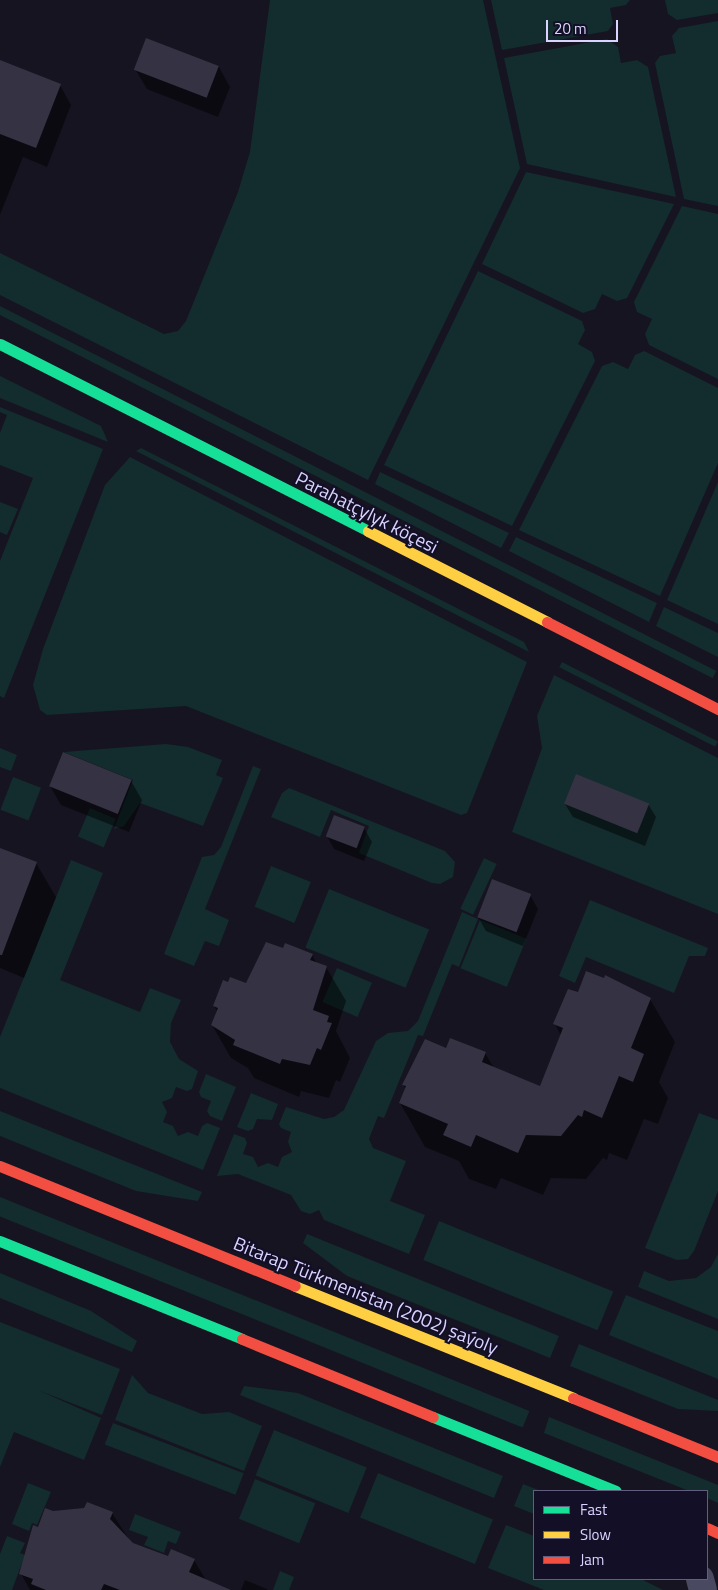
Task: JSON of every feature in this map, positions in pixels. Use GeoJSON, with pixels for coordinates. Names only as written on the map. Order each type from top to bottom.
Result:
{"type":"FeatureCollection","features":[{"type":"Feature","properties":{"kind":"main road","name":"Parahatçylyk köçesi"},"geometry":{"type":"LineString","coordinates":[[0,344],[718,709]]}},
{"type":"Feature","properties":{"kind":"main road","name":"Bitarap Türkmenistan (2002) şaýoly"},"geometry":{"type":"LineString","coordinates":[[0,1166],[718,1456]]}},
{"type":"Feature","properties":{"kind":"main road"},"geometry":{"type":"LineString","coordinates":[[0,1241],[614,1490]]}},
{"type":"Feature","properties":{"kind":"main road"},"geometry":{"type":"LineString","coordinates":[[686,1444],[702,1439]]}},
{"type":"Feature","properties":{"kind":"green space"},"geometry":{"type":"Polygon","coordinates":[[[270,0],[483,0],[520,168],[368,480],[0,295],[0,253],[164,334],[178,331],[186,321],[238,192],[250,152],[270,0]]]}},
{"type":"Feature","properties":{"kind":"green space"},"geometry":{"type":"Polygon","coordinates":[[[491,0],[630,0],[626,5],[610,8],[613,24],[608,31],[502,50],[491,0]]]}},
{"type":"Feature","properties":{"kind":"green space"},"geometry":{"type":"Polygon","coordinates":[[[665,0],[718,0],[718,13],[677,20],[668,14],[665,0]]]}},
{"type":"Feature","properties":{"kind":"green space"},"geometry":{"type":"Polygon","coordinates":[[[718,21],[718,206],[684,199],[655,63],[660,56],[676,53],[672,36],[679,28],[718,21]]]}},
{"type":"Feature","properties":{"kind":"green space"},"geometry":{"type":"Polygon","coordinates":[[[607,39],[618,47],[621,63],[637,60],[648,67],[676,197],[527,164],[504,58],[607,39]]]}},
{"type":"Feature","properties":{"kind":"green space"},"geometry":{"type":"Polygon","coordinates":[[[526,172],[674,204],[627,298],[617,301],[602,294],[595,309],[583,313],[482,264],[526,172]]]}},
{"type":"Feature","properties":{"kind":"green space"},"geometry":{"type":"Polygon","coordinates":[[[682,206],[718,214],[718,379],[649,345],[645,334],[652,319],[637,312],[634,302],[682,206]]]}},
{"type":"Feature","properties":{"kind":"green space"},"geometry":{"type":"Polygon","coordinates":[[[478,271],[582,321],[585,330],[578,344],[592,352],[595,361],[512,526],[384,465],[478,271]]]}},
{"type":"Feature","properties":{"kind":"green space"},"geometry":{"type":"Polygon","coordinates":[[[0,306],[716,671],[713,678],[0,315],[0,306]]]}},
{"type":"Feature","properties":{"kind":"green space"},"geometry":{"type":"Polygon","coordinates":[[[644,351],[718,388],[718,463],[660,596],[519,530],[602,366],[613,362],[628,369],[635,355],[644,351]]]}},
{"type":"Feature","properties":{"kind":"green space"},"geometry":{"type":"Polygon","coordinates":[[[0,376],[101,426],[108,442],[0,398],[0,376]]]}},
{"type":"Feature","properties":{"kind":"green space"},"geometry":{"type":"Polygon","coordinates":[[[0,407],[103,449],[4,698],[0,696],[0,561],[33,478],[0,465],[0,433],[7,415],[0,412],[0,407]]]}},
{"type":"Feature","properties":{"kind":"green space"},"geometry":{"type":"Polygon","coordinates":[[[141,448],[524,642],[529,652],[136,451],[141,448]]]}},
{"type":"Feature","properties":{"kind":"green space"},"geometry":{"type":"Polygon","coordinates":[[[130,457],[527,662],[467,813],[461,815],[186,706],[47,715],[40,710],[33,685],[43,649],[105,485],[130,457]]]}},
{"type":"Feature","properties":{"kind":"green space"},"geometry":{"type":"Polygon","coordinates":[[[380,472],[509,533],[501,548],[375,484],[380,472]]]}},
{"type":"Feature","properties":{"kind":"green space"},"geometry":{"type":"Polygon","coordinates":[[[718,482],[718,624],[667,600],[718,482]]]}},
{"type":"Feature","properties":{"kind":"green space"},"geometry":{"type":"Polygon","coordinates":[[[0,502],[18,509],[7,535],[0,532],[0,502]]]}},
{"type":"Feature","properties":{"kind":"green space"},"geometry":{"type":"Polygon","coordinates":[[[516,537],[657,603],[649,622],[509,551],[516,537]]]}},
{"type":"Feature","properties":{"kind":"green space"},"geometry":{"type":"Polygon","coordinates":[[[664,607],[718,633],[718,657],[656,626],[664,607]]]}},
{"type":"Feature","properties":{"kind":"green space"},"geometry":{"type":"Polygon","coordinates":[[[562,662],[718,741],[715,747],[559,667],[562,662]]]}},
{"type":"Feature","properties":{"kind":"green space"},"geometry":{"type":"Polygon","coordinates":[[[554,675],[718,758],[718,914],[512,832],[542,748],[537,716],[554,675]]]}},
{"type":"Feature","properties":{"kind":"green space"},"geometry":{"type":"Polygon","coordinates":[[[166,744],[188,747],[222,760],[216,775],[223,778],[203,826],[140,803],[124,826],[114,829],[133,780],[64,752],[166,744]]]}},
{"type":"Feature","properties":{"kind":"green space"},"geometry":{"type":"Polygon","coordinates":[[[0,748],[17,755],[11,771],[0,767],[0,748]]]}},
{"type":"Feature","properties":{"kind":"green space"},"geometry":{"type":"Polygon","coordinates":[[[253,766],[261,769],[205,909],[229,920],[219,946],[205,941],[194,966],[164,954],[202,857],[214,855],[221,847],[253,766]]]}},
{"type":"Feature","properties":{"kind":"green space"},"geometry":{"type":"Polygon","coordinates":[[[13,777],[41,788],[28,820],[0,810],[13,777]]]}},
{"type":"Feature","properties":{"kind":"green space"},"geometry":{"type":"Polygon","coordinates":[[[289,788],[445,851],[455,862],[453,877],[440,884],[432,883],[359,853],[369,826],[331,810],[320,837],[271,817],[282,793],[289,788]]]}},
{"type":"Feature","properties":{"kind":"green space"},"geometry":{"type":"Polygon","coordinates":[[[90,808],[116,819],[104,847],[78,837],[90,808]]]}},
{"type":"Feature","properties":{"kind":"green space"},"geometry":{"type":"Polygon","coordinates":[[[484,858],[497,864],[473,915],[460,909],[484,858]]]}},
{"type":"Feature","properties":{"kind":"green space"},"geometry":{"type":"Polygon","coordinates":[[[71,860],[103,873],[60,980],[140,1012],[150,988],[181,1000],[171,1023],[170,1042],[179,1059],[198,1071],[192,1089],[187,1091],[176,1087],[172,1098],[162,1102],[167,1112],[163,1122],[173,1126],[178,1136],[188,1132],[198,1136],[202,1126],[207,1123],[220,1128],[203,1170],[0,1088],[0,1037],[71,860]]]}},
{"type":"Feature","properties":{"kind":"green space"},"geometry":{"type":"Polygon","coordinates":[[[271,866],[311,882],[294,923],[255,907],[271,866]]]}},
{"type":"Feature","properties":{"kind":"green space"},"geometry":{"type":"Polygon","coordinates":[[[329,889],[429,929],[406,988],[305,947],[329,889]]]}},
{"type":"Feature","properties":{"kind":"green space"},"geometry":{"type":"Polygon","coordinates":[[[590,900],[708,948],[705,956],[689,956],[674,993],[586,957],[575,983],[559,976],[590,900]]]}},
{"type":"Feature","properties":{"kind":"green space"},"geometry":{"type":"Polygon","coordinates":[[[462,912],[478,919],[459,967],[452,964],[423,1036],[418,1035],[384,1118],[378,1116],[369,1139],[373,1148],[406,1161],[390,1201],[425,1215],[409,1254],[324,1220],[319,1210],[310,1214],[301,1211],[291,1195],[238,1174],[217,1176],[234,1134],[245,1138],[247,1143],[243,1154],[253,1157],[258,1167],[268,1163],[278,1167],[282,1157],[292,1152],[288,1142],[291,1132],[281,1128],[279,1124],[286,1107],[324,1119],[334,1117],[344,1110],[376,1041],[388,1033],[408,1031],[418,1021],[462,912]]]}},
{"type":"Feature","properties":{"kind":"green space"},"geometry":{"type":"Polygon","coordinates":[[[480,920],[526,939],[507,987],[461,968],[480,920]]]}},
{"type":"Feature","properties":{"kind":"green space"},"geometry":{"type":"Polygon","coordinates":[[[337,968],[372,983],[358,1017],[323,1002],[337,968]]]}},
{"type":"Feature","properties":{"kind":"green space"},"geometry":{"type":"Polygon","coordinates":[[[206,1074],[236,1087],[222,1121],[210,1116],[207,1111],[211,1101],[201,1097],[199,1092],[206,1074]]]}},
{"type":"Feature","properties":{"kind":"green space"},"geometry":{"type":"Polygon","coordinates":[[[251,1093],[278,1104],[272,1120],[257,1119],[253,1129],[248,1131],[237,1127],[251,1093]]]}},
{"type":"Feature","properties":{"kind":"green space"},"geometry":{"type":"Polygon","coordinates":[[[0,1111],[202,1192],[198,1201],[136,1191],[0,1136],[0,1111]]]}},
{"type":"Feature","properties":{"kind":"green space"},"geometry":{"type":"Polygon","coordinates":[[[699,1113],[718,1120],[718,1191],[694,1251],[688,1259],[677,1260],[645,1248],[699,1113]]]}},
{"type":"Feature","properties":{"kind":"green space"},"geometry":{"type":"Polygon","coordinates":[[[0,1197],[529,1411],[523,1428],[0,1216],[0,1197]]]}},
{"type":"Feature","properties":{"kind":"green space"},"geometry":{"type":"Polygon","coordinates":[[[439,1221],[613,1291],[598,1330],[423,1260],[439,1221]]]}},
{"type":"Feature","properties":{"kind":"green space"},"geometry":{"type":"Polygon","coordinates":[[[307,1234],[559,1336],[550,1358],[347,1276],[303,1243],[307,1234]]]}},
{"type":"Feature","properties":{"kind":"green space"},"geometry":{"type":"Polygon","coordinates":[[[718,1254],[718,1319],[638,1287],[644,1271],[669,1281],[696,1278],[711,1267],[718,1254]]]}},
{"type":"Feature","properties":{"kind":"green space"},"geometry":{"type":"Polygon","coordinates":[[[0,1273],[91,1311],[137,1341],[132,1352],[0,1298],[0,1273]]]}},
{"type":"Feature","properties":{"kind":"green space"},"geometry":{"type":"Polygon","coordinates":[[[626,1295],[718,1331],[718,1379],[609,1335],[626,1295]]]}},
{"type":"Feature","properties":{"kind":"green space"},"geometry":{"type":"Polygon","coordinates":[[[0,1322],[120,1369],[102,1415],[40,1391],[101,1418],[84,1460],[14,1432],[0,1467],[0,1322]]]}},
{"type":"Feature","properties":{"kind":"green space"},"geometry":{"type":"Polygon","coordinates":[[[579,1344],[718,1400],[718,1411],[678,1409],[570,1366],[579,1344]]]}},
{"type":"Feature","properties":{"kind":"green space"},"geometry":{"type":"Polygon","coordinates":[[[132,1375],[148,1393],[202,1414],[229,1412],[262,1426],[244,1471],[115,1420],[132,1375]]]}},
{"type":"Feature","properties":{"kind":"green space"},"geometry":{"type":"Polygon","coordinates":[[[244,1386],[298,1393],[503,1476],[494,1498],[240,1395],[244,1386]]]}},
{"type":"Feature","properties":{"kind":"green space"},"geometry":{"type":"Polygon","coordinates":[[[549,1417],[718,1485],[718,1503],[708,1498],[708,1490],[686,1490],[544,1433],[549,1417]]]}},
{"type":"Feature","properties":{"kind":"green space"},"geometry":{"type":"Polygon","coordinates":[[[113,1423],[244,1473],[235,1495],[105,1444],[113,1423]]]}},
{"type":"Feature","properties":{"kind":"green space"},"geometry":{"type":"Polygon","coordinates":[[[274,1430],[367,1467],[348,1513],[256,1475],[274,1430]]]}},
{"type":"Feature","properties":{"kind":"green space"},"geometry":{"type":"Polygon","coordinates":[[[378,1473],[493,1519],[475,1564],[360,1518],[378,1473]]]}},
{"type":"Feature","properties":{"kind":"green space"},"geometry":{"type":"Polygon","coordinates":[[[255,1479],[315,1503],[299,1543],[239,1519],[255,1479]]]}},
{"type":"Feature","properties":{"kind":"green space"},"geometry":{"type":"Polygon","coordinates":[[[28,1483],[51,1492],[37,1525],[32,1523],[29,1531],[12,1524],[28,1483]]]}},
{"type":"Feature","properties":{"kind":"green space"},"geometry":{"type":"Polygon","coordinates":[[[523,1484],[538,1490],[533,1490],[533,1514],[514,1506],[523,1484]]]}},
{"type":"Feature","properties":{"kind":"green space"},"geometry":{"type":"Polygon","coordinates":[[[135,1514],[181,1532],[176,1544],[168,1541],[164,1553],[144,1545],[148,1537],[129,1530],[135,1514]]]}},
{"type":"Feature","properties":{"kind":"green space"},"geometry":{"type":"Polygon","coordinates":[[[506,1525],[533,1536],[533,1580],[643,1580],[663,1590],[544,1590],[488,1568],[506,1525]]]}},
{"type":"Feature","properties":{"kind":"green space"},"geometry":{"type":"Polygon","coordinates":[[[7,1536],[25,1543],[20,1553],[25,1555],[12,1590],[0,1590],[0,1554],[7,1536]]]}},
{"type":"Feature","properties":{"kind":"green space"},"geometry":{"type":"Polygon","coordinates":[[[280,1571],[294,1577],[289,1590],[273,1590],[280,1571]]]}},
{"type":"Feature","properties":{"kind":"building"},"geometry":{"type":"Polygon","coordinates":[[[146,38],[219,66],[207,98],[134,70],[146,38]]]}},
{"type":"Feature","properties":{"kind":"building"},"geometry":{"type":"Polygon","coordinates":[[[0,60],[61,84],[36,148],[0,134],[0,60]]]}},
{"type":"Feature","properties":{"kind":"building"},"geometry":{"type":"Polygon","coordinates":[[[63,752],[132,780],[118,814],[49,786],[63,752]]]}},
{"type":"Feature","properties":{"kind":"building"},"geometry":{"type":"Polygon","coordinates":[[[576,774],[649,804],[637,833],[564,804],[576,774]]]}},
{"type":"Feature","properties":{"kind":"building"},"geometry":{"type":"Polygon","coordinates":[[[334,815],[365,827],[357,848],[326,836],[334,815]]]}},
{"type":"Feature","properties":{"kind":"building"},"geometry":{"type":"Polygon","coordinates":[[[0,848],[37,862],[2,955],[0,955],[0,848]]]}},
{"type":"Feature","properties":{"kind":"building"},"geometry":{"type":"Polygon","coordinates":[[[492,879],[531,894],[517,932],[477,917],[492,879]]]}},
{"type":"Feature","properties":{"kind":"building"},"geometry":{"type":"Polygon","coordinates":[[[266,942],[283,948],[285,943],[313,954],[310,960],[327,966],[313,1010],[329,1016],[327,1022],[332,1023],[321,1050],[317,1048],[310,1065],[282,1059],[280,1064],[233,1045],[235,1040],[211,1025],[218,1008],[213,1006],[223,980],[228,982],[230,977],[246,983],[266,942]]]}},
{"type":"Feature","properties":{"kind":"building"},"geometry":{"type":"Polygon","coordinates":[[[586,971],[604,978],[605,975],[651,998],[631,1048],[644,1054],[633,1082],[619,1076],[602,1118],[584,1110],[582,1117],[578,1115],[561,1136],[526,1135],[518,1153],[476,1135],[471,1147],[443,1135],[448,1124],[399,1103],[406,1086],[402,1085],[425,1039],[446,1048],[450,1038],[486,1052],[482,1062],[540,1086],[563,1028],[553,1024],[568,989],[578,992],[586,971]]]}},
{"type":"Feature","properties":{"kind":"building"},"geometry":{"type":"Polygon","coordinates":[[[87,1502],[113,1512],[110,1519],[133,1543],[168,1556],[171,1549],[195,1559],[189,1572],[231,1590],[120,1590],[104,1584],[101,1590],[46,1590],[31,1584],[33,1579],[19,1574],[33,1525],[38,1527],[45,1508],[53,1511],[84,1508],[87,1502]]]}},
{"type":"Feature","properties":{"kind":"traffic: fast"},"geometry":{"type":"LineString","coordinates":[[0,344],[368,531]]}},
{"type":"Feature","properties":{"kind":"traffic: fast"},"geometry":{"type":"LineString","coordinates":[[0,1241],[242,1339]]}},
{"type":"Feature","properties":{"kind":"traffic: fast"},"geometry":{"type":"LineString","coordinates":[[433,1417],[614,1490]]}},
{"type":"Feature","properties":{"kind":"traffic: slow"},"geometry":{"type":"LineString","coordinates":[[368,531],[547,622]]}},
{"type":"Feature","properties":{"kind":"traffic: slow"},"geometry":{"type":"LineString","coordinates":[[295,1286],[573,1398]]}},
{"type":"Feature","properties":{"kind":"traffic: jam"},"geometry":{"type":"LineString","coordinates":[[547,622],[718,709]]}},
{"type":"Feature","properties":{"kind":"traffic: jam"},"geometry":{"type":"LineString","coordinates":[[0,1166],[295,1286]]}},
{"type":"Feature","properties":{"kind":"traffic: jam"},"geometry":{"type":"LineString","coordinates":[[242,1339],[433,1417]]}},
{"type":"Feature","properties":{"kind":"traffic: jam"},"geometry":{"type":"LineString","coordinates":[[573,1398],[718,1457]]}},
{"type":"Feature","properties":{"kind":"traffic: jam"},"geometry":{"type":"LineString","coordinates":[[708,1528],[718,1533]]}}]}
